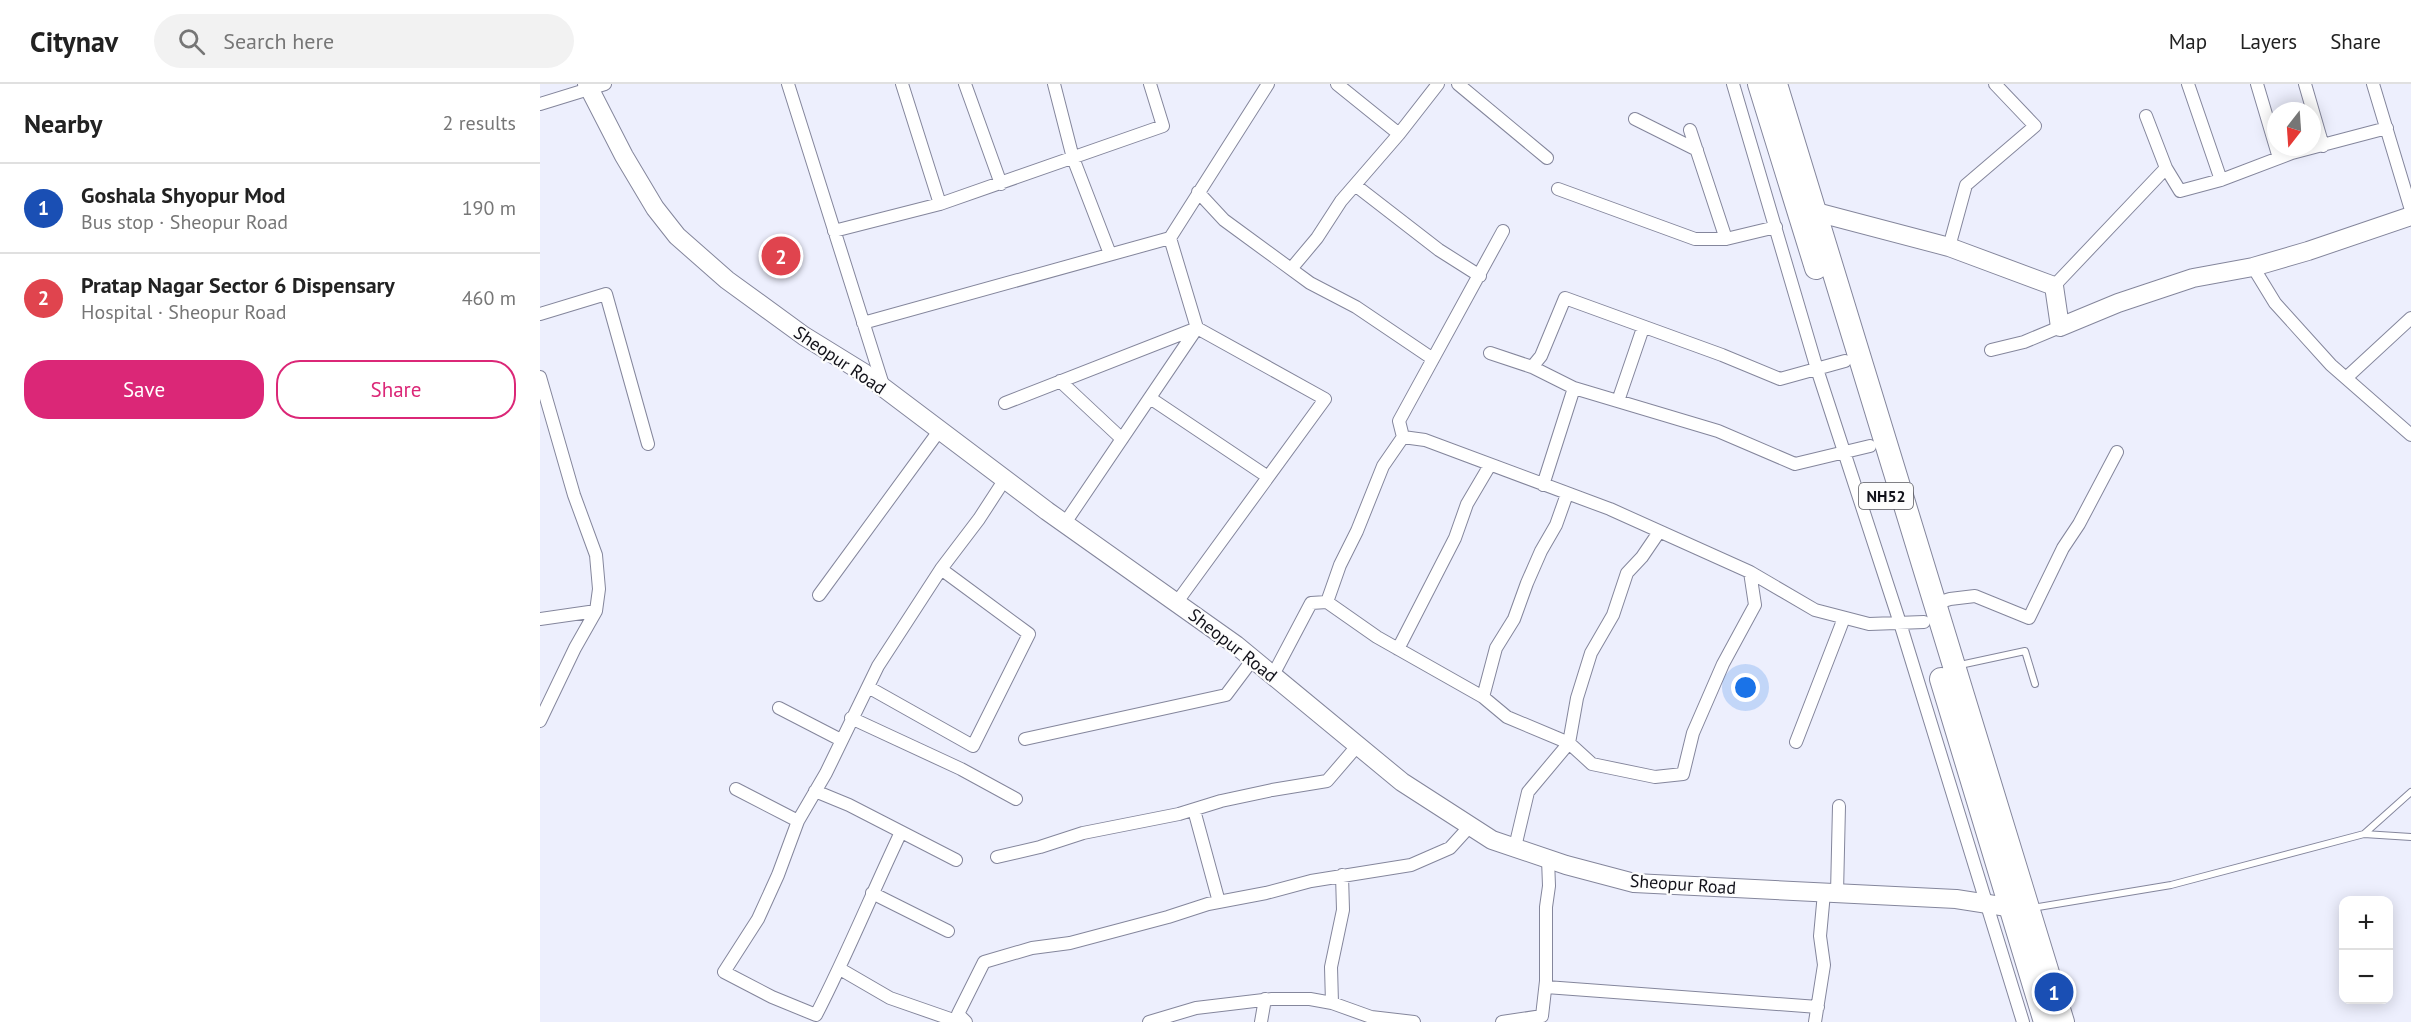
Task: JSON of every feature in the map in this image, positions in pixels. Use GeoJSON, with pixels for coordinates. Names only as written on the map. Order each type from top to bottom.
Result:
{"type":"FeatureCollection","features":[{"type":"Feature","properties":{"kind":"highway","name":"NH52"},"geometry":{"type":"LineString","coordinates":[[1759,84],[1870,446],[1929,613],[1953,666],[2020,909],[2045,1022]]}},
{"type":"Feature","properties":{"kind":"highway","name":"NH52"},"geometry":{"type":"LineString","coordinates":[[1776,84],[1816,212],[1929,613],[2020,909],[2063,1022]]}},
{"type":"Feature","properties":{"kind":"street"},"geometry":{"type":"LineString","coordinates":[[788,84],[884,388]]}},
{"type":"Feature","properties":{"kind":"street"},"geometry":{"type":"LineString","coordinates":[[902,84],[940,204]]}},
{"type":"Feature","properties":{"kind":"street"},"geometry":{"type":"LineString","coordinates":[[965,84],[1001,184]]}},
{"type":"Feature","properties":{"kind":"street"},"geometry":{"type":"LineString","coordinates":[[1054,84],[1073,158],[1110,254]]}},
{"type":"Feature","properties":{"kind":"street"},"geometry":{"type":"LineString","coordinates":[[834,231],[940,204],[1163,126],[1150,84]]}},
{"type":"Feature","properties":{"kind":"street"},"geometry":{"type":"LineString","coordinates":[[863,323],[1170,238],[1268,84]]}},
{"type":"Feature","properties":{"kind":"street"},"geometry":{"type":"LineString","coordinates":[[1337,84],[1399,134]]}},
{"type":"Feature","properties":{"kind":"street"},"geometry":{"type":"LineString","coordinates":[[1291,269],[1355,185],[1438,84]]}},
{"type":"Feature","properties":{"kind":"street"},"geometry":{"type":"LineString","coordinates":[[1458,84],[1547,158]]}},
{"type":"Feature","properties":{"kind":"street"},"geometry":{"type":"LineString","coordinates":[[1733,84],[1817,369],[1900,623],[2023,1022]]}},
{"type":"Feature","properties":{"kind":"street"},"geometry":{"type":"LineString","coordinates":[[1949,247],[1966,185],[2035,126],[1995,84]]}},
{"type":"Feature","properties":{"kind":"street"},"geometry":{"type":"LineString","coordinates":[[2188,84],[2221,180]]}},
{"type":"Feature","properties":{"kind":"street"},"geometry":{"type":"LineString","coordinates":[[2257,84],[2279,158]]}},
{"type":"Feature","properties":{"kind":"street"},"geometry":{"type":"LineString","coordinates":[[2305,84],[2323,146]]}},
{"type":"Feature","properties":{"kind":"street"},"geometry":{"type":"LineString","coordinates":[[2373,84],[2411,210]]}},
{"type":"Feature","properties":{"kind":"street"},"geometry":{"type":"LineString","coordinates":[[540,104],[594,86]]}},
{"type":"Feature","properties":{"kind":"street","name":"Sheopur Road"},"geometry":{"type":"LineString","coordinates":[[594,86],[624,156],[655,208],[677,236],[727,280],[804,336],[884,388],[1065,524],[1177,602],[1253,659],[1402,782],[1492,840],[1548,859],[1634,883],[1956,899],[2020,909]]}},
{"type":"Feature","properties":{"kind":"street"},"geometry":{"type":"LineString","coordinates":[[2146,116],[2166,168],[2180,191],[2221,180],[2279,158],[2387,128]]}},
{"type":"Feature","properties":{"kind":"street"},"geometry":{"type":"LineString","coordinates":[[1635,118],[1697,150]]}},
{"type":"Feature","properties":{"kind":"street"},"geometry":{"type":"LineString","coordinates":[[1690,130],[1726,239]]}},
{"type":"Feature","properties":{"kind":"street"},"geometry":{"type":"LineString","coordinates":[[2054,286],[2166,168]]}},
{"type":"Feature","properties":{"kind":"street"},"geometry":{"type":"LineString","coordinates":[[1355,185],[1439,250],[1480,276]]}},
{"type":"Feature","properties":{"kind":"street"},"geometry":{"type":"LineString","coordinates":[[1558,189],[1695,239],[1726,239],[1776,227]]}},
{"type":"Feature","properties":{"kind":"street"},"geometry":{"type":"LineString","coordinates":[[1198,192],[1224,220],[1310,283],[1356,307],[1434,359]]}},
{"type":"Feature","properties":{"kind":"street"},"geometry":{"type":"LineString","coordinates":[[1816,212],[1949,247],[2054,286]]}},
{"type":"Feature","properties":{"kind":"street"},"geometry":{"type":"LineString","coordinates":[[1990,350],[2024,342],[2118,303],[2193,278],[2253,267],[2411,216]]}},
{"type":"Feature","properties":{"kind":"street"},"geometry":{"type":"LineString","coordinates":[[1328,602],[1340,565],[1357,531],[1383,466],[1403,437],[1399,421],[1503,231]]}},
{"type":"Feature","properties":{"kind":"street"},"geometry":{"type":"LineString","coordinates":[[1170,238],[1197,328],[1325,399],[1177,602]]}},
{"type":"Feature","properties":{"kind":"street"},"geometry":{"type":"LineString","coordinates":[[2253,267],[2276,303],[2331,365],[2411,435]]}},
{"type":"Feature","properties":{"kind":"street"},"geometry":{"type":"LineString","coordinates":[[2054,286],[2060,327]]}},
{"type":"Feature","properties":{"kind":"street"},"geometry":{"type":"LineString","coordinates":[[540,314],[606,294],[648,444]]}},
{"type":"Feature","properties":{"kind":"street"},"geometry":{"type":"LineString","coordinates":[[1532,367],[1541,356],[1565,298],[1642,328],[1722,355],[1780,379],[1845,361]]}},
{"type":"Feature","properties":{"kind":"street"},"geometry":{"type":"LineString","coordinates":[[2346,378],[2411,318]]}},
{"type":"Feature","properties":{"kind":"street"},"geometry":{"type":"LineString","coordinates":[[1005,403],[1197,328]]}},
{"type":"Feature","properties":{"kind":"street"},"geometry":{"type":"LineString","coordinates":[[1065,524],[1197,328]]}},
{"type":"Feature","properties":{"kind":"street"},"geometry":{"type":"LineString","coordinates":[[1618,400],[1642,328]]}},
{"type":"Feature","properties":{"kind":"street"},"geometry":{"type":"LineString","coordinates":[[1490,353],[1532,367],[1574,388],[1718,431],[1795,464],[1870,446]]}},
{"type":"Feature","properties":{"kind":"street"},"geometry":{"type":"LineString","coordinates":[[540,377],[574,495],[596,555],[599,589],[596,611],[575,648],[540,721]]}},
{"type":"Feature","properties":{"kind":"street"},"geometry":{"type":"LineString","coordinates":[[1060,381],[1122,440]]}},
{"type":"Feature","properties":{"kind":"street"},"geometry":{"type":"LineString","coordinates":[[1543,485],[1574,388]]}},
{"type":"Feature","properties":{"kind":"street"},"geometry":{"type":"LineString","coordinates":[[1150,398],[1268,477]]}},
{"type":"Feature","properties":{"kind":"street"},"geometry":{"type":"LineString","coordinates":[[819,595],[939,430]]}},
{"type":"Feature","properties":{"kind":"street"},"geometry":{"type":"LineString","coordinates":[[1403,437],[1425,440],[1610,509],[1750,572],[1815,610],[1869,624],[1900,623],[1929,613],[1950,599],[1975,596],[2029,618],[2063,548],[2079,524],[2117,452]]}},
{"type":"Feature","properties":{"kind":"street"},"geometry":{"type":"LineString","coordinates":[[1398,649],[1455,538],[1467,504],[1490,465]]}},
{"type":"Feature","properties":{"kind":"street"},"geometry":{"type":"LineString","coordinates":[[901,832],[840,969],[816,1015],[772,997],[723,972],[758,919],[778,875],[798,821],[867,687],[941,569],[979,519],[1005,479]]}},
{"type":"Feature","properties":{"kind":"street"},"geometry":{"type":"LineString","coordinates":[[1483,697],[1496,648],[1514,619],[1536,562],[1556,525],[1567,494]]}},
{"type":"Feature","properties":{"kind":"street"},"geometry":{"type":"LineString","coordinates":[[1515,848],[1528,792],[1569,743],[1577,698],[1591,653],[1613,615],[1627,573],[1642,557],[1659,532]]}},
{"type":"Feature","properties":{"kind":"street"},"geometry":{"type":"LineString","coordinates":[[867,687],[973,746],[1029,634],[941,569]]}},
{"type":"Feature","properties":{"kind":"street"},"geometry":{"type":"LineString","coordinates":[[1273,675],[1311,603],[1328,602],[1398,649],[1483,697],[1508,717],[1569,743],[1593,764],[1655,777],[1683,774],[1693,733],[1723,664],[1755,605],[1750,572]]}},
{"type":"Feature","properties":{"kind":"street"},"geometry":{"type":"LineString","coordinates":[[540,619],[596,611]]}},
{"type":"Feature","properties":{"kind":"street"},"geometry":{"type":"LineString","coordinates":[[1796,742],[1844,618]]}},
{"type":"Feature","properties":{"kind":"street"},"geometry":{"type":"LineString","coordinates":[[1025,739],[1226,694],[1253,659]]}},
{"type":"Feature","properties":{"kind":"street"},"geometry":{"type":"LineString","coordinates":[[778,708],[841,740]]}},
{"type":"Feature","properties":{"kind":"street"},"geometry":{"type":"LineString","coordinates":[[851,718],[1016,799]]}},
{"type":"Feature","properties":{"kind":"street"},"geometry":{"type":"LineString","coordinates":[[997,856],[1040,847],[1083,833],[1194,810],[1242,797],[1327,781],[1358,745]]}},
{"type":"Feature","properties":{"kind":"street"},"geometry":{"type":"LineString","coordinates":[[736,789],[798,821]]}},
{"type":"Feature","properties":{"kind":"street"},"geometry":{"type":"LineString","coordinates":[[815,791],[849,805],[956,860]]}},
{"type":"Feature","properties":{"kind":"street"},"geometry":{"type":"LineString","coordinates":[[1815,1022],[1824,965],[1820,936],[1830,893],[1839,806]]}},
{"type":"Feature","properties":{"kind":"street"},"geometry":{"type":"LineString","coordinates":[[1194,810],[1219,902]]}},
{"type":"Feature","properties":{"kind":"street"},"geometry":{"type":"LineString","coordinates":[[966,1022],[958,1014],[984,962],[1032,948],[1070,943],[1219,902],[1342,875],[1411,865],[1450,848],[1470,826]]}},
{"type":"Feature","properties":{"kind":"street"},"geometry":{"type":"LineString","coordinates":[[1502,1022],[1542,1016],[1546,987],[1548,859]]}},
{"type":"Feature","properties":{"kind":"street"},"geometry":{"type":"LineString","coordinates":[[1332,1003],[1331,967],[1343,910],[1342,875]]}},
{"type":"Feature","properties":{"kind":"street"},"geometry":{"type":"LineString","coordinates":[[872,893],[948,931]]}},
{"type":"Feature","properties":{"kind":"street"},"geometry":{"type":"LineString","coordinates":[[840,969],[890,998],[958,1022]]}},
{"type":"Feature","properties":{"kind":"street"},"geometry":{"type":"LineString","coordinates":[[1546,987],[1818,1006]]}},
{"type":"Feature","properties":{"kind":"street"},"geometry":{"type":"LineString","coordinates":[[1261,1022],[1265,999]]}},
{"type":"Feature","properties":{"kind":"street"},"geometry":{"type":"LineString","coordinates":[[1149,1022],[1196,1008],[1265,999],[1310,999],[1332,1003],[1371,1017],[1414,1022]]}},
{"type":"Feature","properties":{"kind":"lane"},"geometry":{"type":"LineString","coordinates":[[1953,666],[2025,651],[2035,684]]}},
{"type":"Feature","properties":{"kind":"lane"},"geometry":{"type":"LineString","coordinates":[[2364,834],[2411,792]]}},
{"type":"Feature","properties":{"kind":"lane"},"geometry":{"type":"LineString","coordinates":[[2020,909],[2172,885],[2364,834],[2411,837]]}},
{"type":"Feature","properties":{"kind":"place","name":"Pratap Nagar Sector 6 Dispensary"},"geometry":{"type":"Point","coordinates":[781,256]}},
{"type":"Feature","properties":{"kind":"place","name":"Goshala Shyopur Mod"},"geometry":{"type":"Point","coordinates":[2054,992]}}]}
